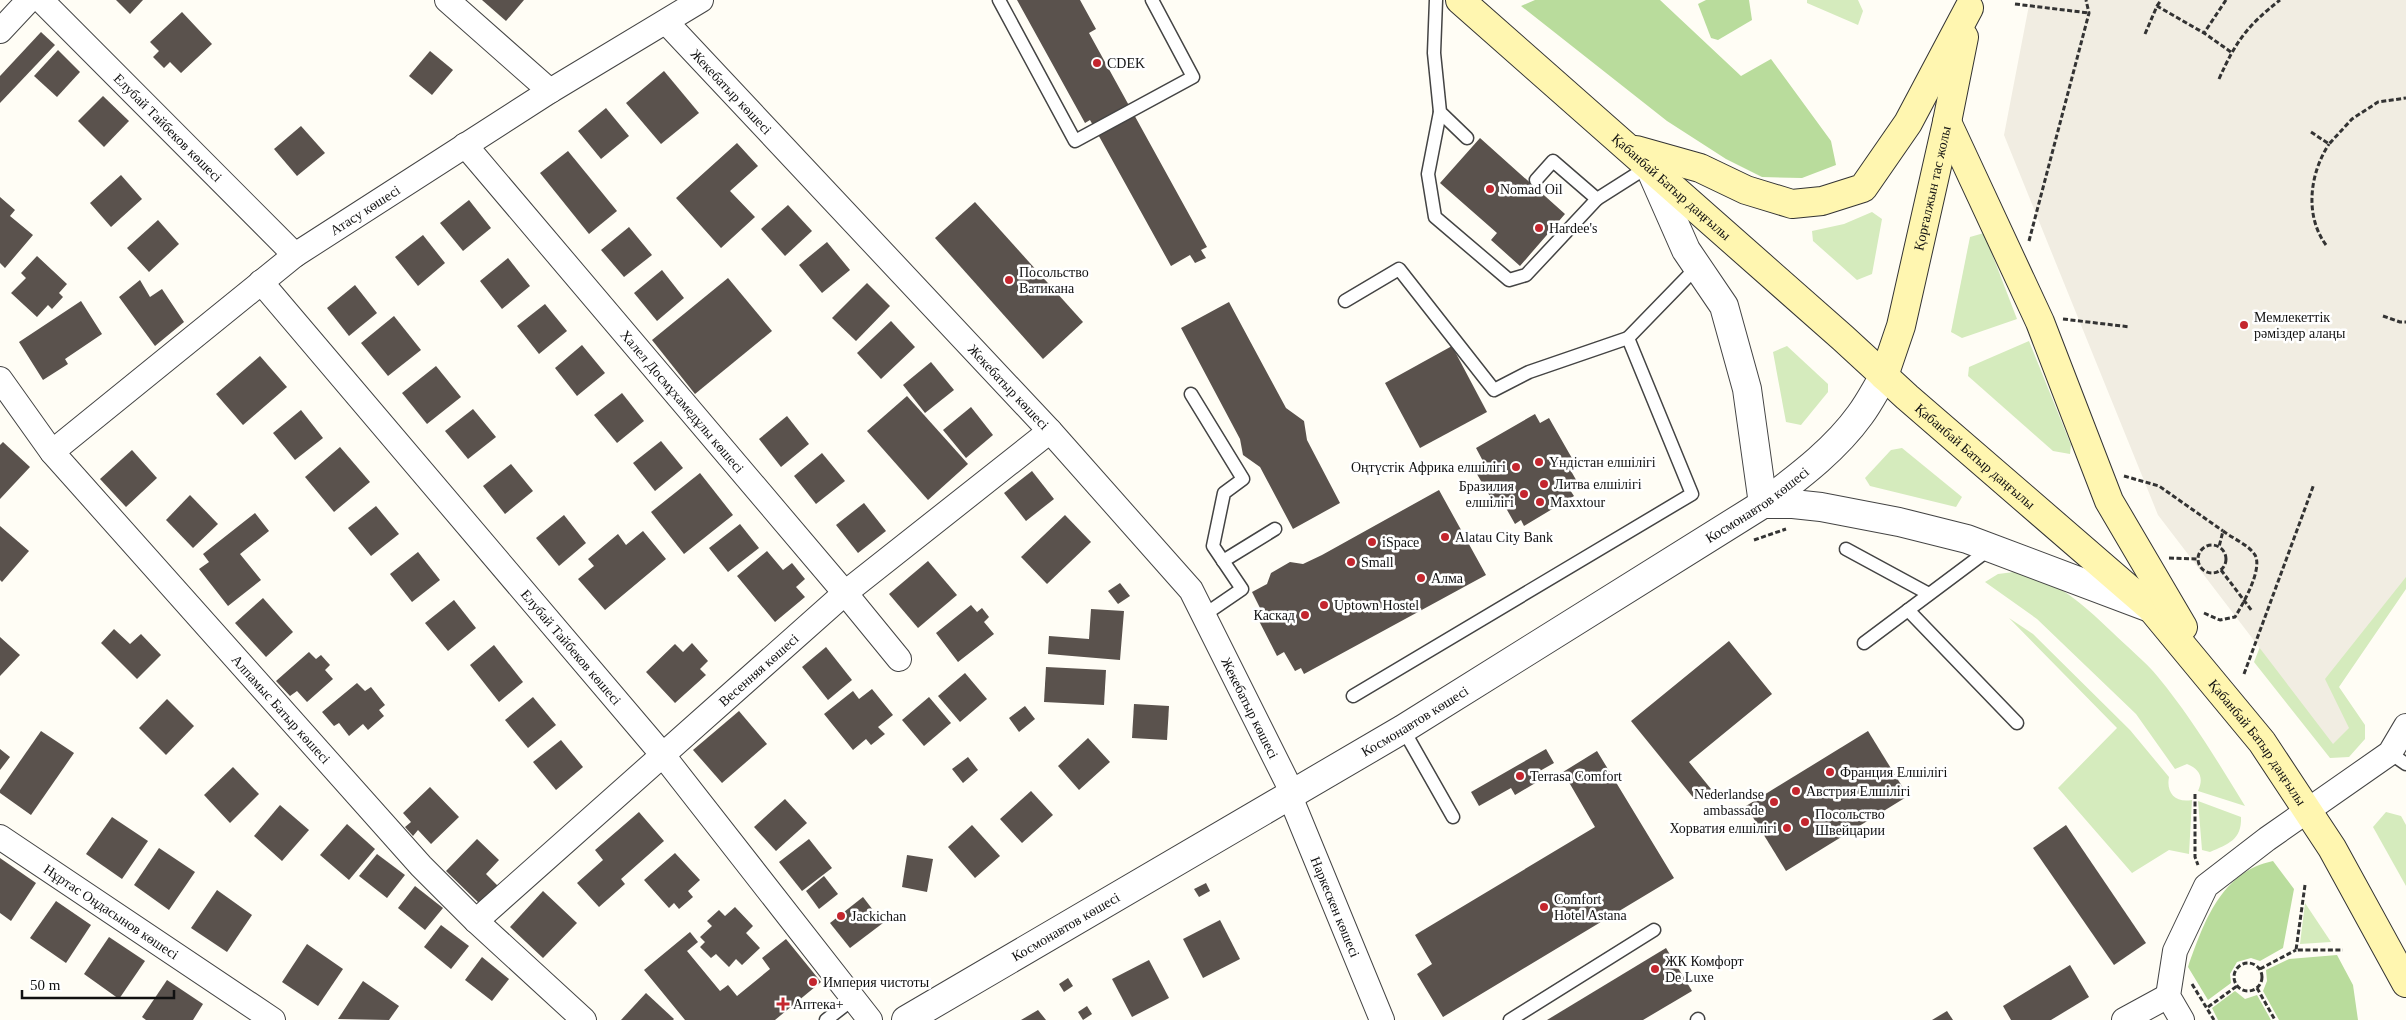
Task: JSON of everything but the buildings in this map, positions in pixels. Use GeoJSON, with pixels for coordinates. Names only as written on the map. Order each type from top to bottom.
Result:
{"type":"FeatureCollection","features":[{"type":"Feature","properties":{"kind":"main road","name":"Қабанбай Батыр даңғылы"},"geometry":{"type":"LineString","coordinates":[[1460,0],[1884,376],[2151,608],[2262,742],[2332,848],[2406,983]]}},
{"type":"Feature","properties":{"kind":"main road"},"geometry":{"type":"LineString","coordinates":[[1629,148],[1700,168],[1746,190],[1792,204],[1822,200],[1863,188],[1908,123],[1970,4]]}},
{"type":"Feature","properties":{"kind":"main road","name":"Қорғалжын тас жолы"},"geometry":{"type":"LineString","coordinates":[[1884,376],[1901,326],[1947,122],[1970,4]]}},
{"type":"Feature","properties":{"kind":"main road"},"geometry":{"type":"LineString","coordinates":[[1947,122],[2040,322],[2109,501],[2218,689]]}},
{"type":"Feature","properties":{"kind":"street"},"geometry":{"type":"LineString","coordinates":[[0,32],[29,0]]}},
{"type":"Feature","properties":{"kind":"street","name":"Елубай Тайбеков көшесі"},"geometry":{"type":"LineString","coordinates":[[41,0],[295,255]]}},
{"type":"Feature","properties":{"kind":"street"},"geometry":{"type":"LineString","coordinates":[[447,0],[550,92]]}},
{"type":"Feature","properties":{"kind":"street","name":"Атасу көшесі"},"geometry":{"type":"LineString","coordinates":[[52,452],[295,255],[465,145],[667,23],[701,0]]}},
{"type":"Feature","properties":{"kind":"street","name":"Жекебатыр көшесі"},"geometry":{"type":"LineString","coordinates":[[667,23],[1050,431],[1191,590],[1292,792]]}},
{"type":"Feature","properties":{"kind":"street","name":"Халел Досмұхамедұлы көшесі"},"geometry":{"type":"LineString","coordinates":[[465,145],[846,593],[899,659]]}},
{"type":"Feature","properties":{"kind":"street"},"geometry":{"type":"LineString","coordinates":[[1649,166],[1686,250],[1724,306],[1747,389],[1762,504],[1793,504],[1821,507],[1899,522],[1991,548],[2151,608]]}},
{"type":"Feature","properties":{"kind":"street","name":"Елубай Тайбеков көшесі"},"geometry":{"type":"LineString","coordinates":[[261,282],[662,754],[870,1020]]}},
{"type":"Feature","properties":{"kind":"street","name":"Космонавтов көшесі"},"geometry":{"type":"LineString","coordinates":[[906,1020],[1292,792],[1403,729],[1762,504],[1809,469],[1837,441],[1859,416],[1884,376]]}},
{"type":"Feature","properties":{"kind":"street","name":"Алпамыс Батыр көшесі"},"geometry":{"type":"LineString","coordinates":[[0,379],[52,452],[420,866],[476,922],[584,1020]]}},
{"type":"Feature","properties":{"kind":"street","name":"Весенняя көшесі"},"geometry":{"type":"LineString","coordinates":[[476,922],[662,754],[846,593],[1050,431]]}},
{"type":"Feature","properties":{"kind":"street"},"geometry":{"type":"LineString","coordinates":[[2182,1020],[2168,996],[2175,951],[2206,886],[2308,811],[2398,759],[2406,726]]}},
{"type":"Feature","properties":{"kind":"street","name":"Наркескен көшесі"},"geometry":{"type":"LineString","coordinates":[[1292,792],[1294,806],[1382,1020]]}},
{"type":"Feature","properties":{"kind":"street","name":"Нұртас Оңдасынов көшесі"},"geometry":{"type":"LineString","coordinates":[[0,837],[273,1020]]}},
{"type":"Feature","properties":{"kind":"street"},"geometry":{"type":"LineString","coordinates":[[2124,1020],[2168,996]]}},
{"type":"Feature","properties":{"kind":"lane"},"geometry":{"type":"LineString","coordinates":[[999,0],[1075,141],[1193,77],[1152,0]]}},
{"type":"Feature","properties":{"kind":"lane"},"geometry":{"type":"LineString","coordinates":[[1436,0],[1434,54],[1440,112],[1428,174],[1435,217],[1509,280],[1526,275],[1597,199],[1649,166]]}},
{"type":"Feature","properties":{"kind":"lane"},"geometry":{"type":"LineString","coordinates":[[1440,112],[1467,138]]}},
{"type":"Feature","properties":{"kind":"lane"},"geometry":{"type":"LineString","coordinates":[[1536,180],[1553,161],[1597,199]]}},
{"type":"Feature","properties":{"kind":"lane"},"geometry":{"type":"LineString","coordinates":[[1345,301],[1400,269],[1494,390],[1529,372],[1628,338],[1697,267]]}},
{"type":"Feature","properties":{"kind":"lane"},"geometry":{"type":"LineString","coordinates":[[1353,696],[1692,494],[1628,338]]}},
{"type":"Feature","properties":{"kind":"lane"},"geometry":{"type":"LineString","coordinates":[[1192,394],[1244,479],[1224,493],[1213,546],[1242,589],[1204,615]]}},
{"type":"Feature","properties":{"kind":"lane"},"geometry":{"type":"LineString","coordinates":[[1223,561],[1276,529]]}},
{"type":"Feature","properties":{"kind":"lane"},"geometry":{"type":"LineString","coordinates":[[1864,643],[1991,548]]}},
{"type":"Feature","properties":{"kind":"lane"},"geometry":{"type":"LineString","coordinates":[[1846,549],[1929,594]]}},
{"type":"Feature","properties":{"kind":"lane"},"geometry":{"type":"LineString","coordinates":[[1908,610],[2017,723]]}},
{"type":"Feature","properties":{"kind":"lane"},"geometry":{"type":"LineString","coordinates":[[1403,729],[1453,817]]}},
{"type":"Feature","properties":{"kind":"lane"},"geometry":{"type":"LineString","coordinates":[[1510,1020],[1654,930]]}},
{"type":"Feature","properties":{"kind":"lane"},"geometry":{"type":"LineString","coordinates":[[826,1020],[853,999]]}},
{"type":"Feature","properties":{"kind":"path"},"geometry":{"type":"LineString","coordinates":[[2027,249],[2089,13],[2086,0]]}},
{"type":"Feature","properties":{"kind":"path"},"geometry":{"type":"LineString","coordinates":[[2145,34],[2161,0]]}},
{"type":"Feature","properties":{"kind":"path"},"geometry":{"type":"LineString","coordinates":[[2204,33],[2226,0]]}},
{"type":"Feature","properties":{"kind":"path"},"geometry":{"type":"LineString","coordinates":[[2220,79],[2231,52],[2257,18],[2280,0]]}},
{"type":"Feature","properties":{"kind":"path"},"geometry":{"type":"LineString","coordinates":[[2015,4],[2089,13]]}},
{"type":"Feature","properties":{"kind":"path"},"geometry":{"type":"LineString","coordinates":[[2157,6],[2204,33],[2231,52]]}},
{"type":"Feature","properties":{"kind":"path"},"geometry":{"type":"LineString","coordinates":[[2326,244],[2320,237],[2313,212],[2312,185],[2318,160],[2329,144],[2352,119],[2378,102],[2406,98]]}},
{"type":"Feature","properties":{"kind":"path"},"geometry":{"type":"LineString","coordinates":[[2311,132],[2329,144]]}},
{"type":"Feature","properties":{"kind":"path"},"geometry":{"type":"LineString","coordinates":[[2383,316],[2400,322],[2406,322]]}},
{"type":"Feature","properties":{"kind":"path"},"geometry":{"type":"LineString","coordinates":[[2057,318],[2130,327]]}},
{"type":"Feature","properties":{"kind":"path"},"geometry":{"type":"LineString","coordinates":[[2122,476],[2159,486],[2255,556],[2256,572],[2235,617],[2220,620],[2204,613]]}},
{"type":"Feature","properties":{"kind":"path"},"geometry":{"type":"LineString","coordinates":[[2244,674],[2314,484]]}},
{"type":"Feature","properties":{"kind":"path"},"geometry":{"type":"LineString","coordinates":[[2219,547],[2223,531]]}},
{"type":"Feature","properties":{"kind":"path"},"geometry":{"type":"LineString","coordinates":[[2212,546],[2219,547],[2224,551],[2226,559],[2221,570],[2207,572],[2200,566],[2199,559],[2204,549],[2212,546]]}},
{"type":"Feature","properties":{"kind":"path"},"geometry":{"type":"LineString","coordinates":[[2162,557],[2199,559]]}},
{"type":"Feature","properties":{"kind":"path"},"geometry":{"type":"LineString","coordinates":[[2221,570],[2252,611]]}},
{"type":"Feature","properties":{"kind":"path"},"geometry":{"type":"LineString","coordinates":[[2296,950],[2305,885]]}},
{"type":"Feature","properties":{"kind":"path"},"geometry":{"type":"LineString","coordinates":[[2260,969],[2296,950],[2343,950]]}},
{"type":"Feature","properties":{"kind":"path"},"geometry":{"type":"LineString","coordinates":[[2250,963],[2260,969],[2262,979],[2257,988],[2246,991],[2237,986],[2234,975],[2240,966],[2250,963]]}},
{"type":"Feature","properties":{"kind":"path"},"geometry":{"type":"LineString","coordinates":[[2208,1007],[2237,986]]}},
{"type":"Feature","properties":{"kind":"path"},"geometry":{"type":"LineString","coordinates":[[2257,988],[2275,1020]]}},
{"type":"Feature","properties":{"kind":"green space"},"geometry":{"type":"Polygon","coordinates":[[[1535,0],[1660,0],[1741,76],[1771,59],[1831,141],[1836,165],[1802,178],[1762,177],[1726,159],[1667,121],[1521,6],[1535,0]]]}},
{"type":"Feature","properties":{"kind":"green space"},"geometry":{"type":"Polygon","coordinates":[[[1706,0],[1749,0],[1752,20],[1718,40],[1711,38],[1698,4],[1706,0]]]}},
{"type":"Feature","properties":{"kind":"green space"},"geometry":{"type":"Polygon","coordinates":[[[1807,0],[1858,0],[1863,11],[1858,25],[1807,3],[1807,0]]]}},
{"type":"Feature","properties":{"kind":"green space"},"geometry":{"type":"Polygon","coordinates":[[[1872,212],[1882,219],[1872,274],[1857,280],[1813,241],[1812,231],[1844,224],[1872,212]]]}},
{"type":"Feature","properties":{"kind":"green space"},"geometry":{"type":"Polygon","coordinates":[[[1984,233],[2017,319],[1962,338],[1951,332],[1970,237],[1984,233]]]}},
{"type":"Feature","properties":{"kind":"green space"},"geometry":{"type":"Polygon","coordinates":[[[2029,341],[2071,445],[2070,454],[2053,451],[1968,376],[1969,367],[2029,341]]]}},
{"type":"Feature","properties":{"kind":"green space"},"geometry":{"type":"Polygon","coordinates":[[[1787,346],[1828,384],[1828,392],[1801,425],[1786,422],[1773,352],[1787,346]]]}},
{"type":"Feature","properties":{"kind":"green space"},"geometry":{"type":"Polygon","coordinates":[[[1902,448],[1962,497],[1956,507],[1870,486],[1865,478],[1891,450],[1902,448]]]}},
{"type":"Feature","properties":{"kind":"green space"},"geometry":{"type":"Polygon","coordinates":[[[2313,512],[2406,521],[2406,589],[2339,687],[2365,725],[2365,739],[2349,757],[2330,758],[2254,662],[2313,512]]]}},
{"type":"Feature","properties":{"kind":"green space"},"geometry":{"type":"Polygon","coordinates":[[[2014,572],[2042,580],[2068,594],[2147,665],[2170,692],[2193,724],[2245,806],[2198,791],[2201,778],[2198,771],[2187,764],[2175,769],[2136,714],[2037,619],[1985,582],[1998,574],[2014,572]]]}},
{"type":"Feature","properties":{"kind":"green space"},"geometry":{"type":"Polygon","coordinates":[[[2009,618],[2033,634],[2130,730],[2169,777],[2169,788],[2173,796],[2181,800],[2192,800],[2189,854],[2169,850],[2132,873],[2058,788],[2117,728],[2009,618]]]}},
{"type":"Feature","properties":{"kind":"green space"},"geometry":{"type":"Polygon","coordinates":[[[2198,801],[2241,817],[2239,831],[2233,840],[2210,852],[2202,850],[2198,801]]]}},
{"type":"Feature","properties":{"kind":"green space"},"geometry":{"type":"Polygon","coordinates":[[[2386,812],[2401,816],[2406,825],[2406,886],[2373,827],[2386,812]]]}},
{"type":"Feature","properties":{"kind":"green space"},"geometry":{"type":"Polygon","coordinates":[[[2273,861],[2294,889],[2283,948],[2260,961],[2251,958],[2237,962],[2230,974],[2231,983],[2208,1000],[2188,967],[2208,917],[2227,888],[2240,876],[2255,867],[2273,861]]]}},
{"type":"Feature","properties":{"kind":"green space"},"geometry":{"type":"Polygon","coordinates":[[[2305,903],[2331,942],[2300,944],[2305,903]]]}},
{"type":"Feature","properties":{"kind":"green space"},"geometry":{"type":"Polygon","coordinates":[[[2337,955],[2353,985],[2358,1020],[2279,1020],[2263,991],[2267,981],[2266,970],[2289,959],[2337,955]]]}},
{"type":"Feature","properties":{"kind":"green space"},"geometry":{"type":"Polygon","coordinates":[[[2235,991],[2245,999],[2257,995],[2271,1020],[2218,1020],[2212,1008],[2235,991]]]}},
{"type":"Feature","properties":{"kind":"shaded area","name":"Мемлекеттік рәміздер алаңы"},"geometry":{"type":"Polygon","coordinates":[[[2030,0],[2406,0],[2406,577],[2325,679],[2349,728],[2333,744],[2158,515],[2004,135],[2030,0]]]}},
{"type":"Feature","properties":{"kind":"place","name":"CDEK"},"geometry":{"type":"Point","coordinates":[1097,63]}},
{"type":"Feature","properties":{"kind":"place","name":"Nomad Oil"},"geometry":{"type":"Point","coordinates":[1490,189]}},
{"type":"Feature","properties":{"kind":"place","name":"Hardee's"},"geometry":{"type":"Point","coordinates":[1539,228]}},
{"type":"Feature","properties":{"kind":"place","name":"Посольство Ватикана"},"geometry":{"type":"Point","coordinates":[1009,280]}},
{"type":"Feature","properties":{"kind":"place","name":"Мемлекеттік рәміздер алаңы"},"geometry":{"type":"Point","coordinates":[2244,325]}},
{"type":"Feature","properties":{"kind":"place","name":"Үндістан елшілігі"},"geometry":{"type":"Point","coordinates":[1539,462]}},
{"type":"Feature","properties":{"kind":"place","name":"Оңтүстік Африка елшілігі"},"geometry":{"type":"Point","coordinates":[1516,467]}},
{"type":"Feature","properties":{"kind":"place","name":"Литва елшілігі"},"geometry":{"type":"Point","coordinates":[1544,484]}},
{"type":"Feature","properties":{"kind":"place","name":"Бразилия елшілігі"},"geometry":{"type":"Point","coordinates":[1524,494]}},
{"type":"Feature","properties":{"kind":"place","name":"Maxxtour"},"geometry":{"type":"Point","coordinates":[1540,502]}},
{"type":"Feature","properties":{"kind":"place","name":"Alatau City Bank"},"geometry":{"type":"Point","coordinates":[1445,537]}},
{"type":"Feature","properties":{"kind":"place","name":"iSpace"},"geometry":{"type":"Point","coordinates":[1372,542]}},
{"type":"Feature","properties":{"kind":"place","name":"Small"},"geometry":{"type":"Point","coordinates":[1351,562]}},
{"type":"Feature","properties":{"kind":"place","name":"Алма"},"geometry":{"type":"Point","coordinates":[1421,578]}},
{"type":"Feature","properties":{"kind":"place","name":"Uptown Hostel"},"geometry":{"type":"Point","coordinates":[1324,605]}},
{"type":"Feature","properties":{"kind":"place","name":"Каскад"},"geometry":{"type":"Point","coordinates":[1305,615]}},
{"type":"Feature","properties":{"kind":"place","name":"Франция Елшілігі"},"geometry":{"type":"Point","coordinates":[1830,772]}},
{"type":"Feature","properties":{"kind":"place","name":"Terrasa Comfort"},"geometry":{"type":"Point","coordinates":[1520,776]}},
{"type":"Feature","properties":{"kind":"place","name":"Австрия Елшілігі"},"geometry":{"type":"Point","coordinates":[1796,791]}},
{"type":"Feature","properties":{"kind":"place","name":"Nederlandse ambassade"},"geometry":{"type":"Point","coordinates":[1774,802]}},
{"type":"Feature","properties":{"kind":"place","name":"Посольство Швейцарии"},"geometry":{"type":"Point","coordinates":[1805,822]}},
{"type":"Feature","properties":{"kind":"place","name":"Хорватия елшілігі"},"geometry":{"type":"Point","coordinates":[1787,828]}},
{"type":"Feature","properties":{"kind":"place","name":"Comfort Hotel Astana"},"geometry":{"type":"Point","coordinates":[1544,907]}},
{"type":"Feature","properties":{"kind":"place","name":"Jackichan"},"geometry":{"type":"Point","coordinates":[841,916]}},
{"type":"Feature","properties":{"kind":"place","name":"ЖК Комфорт De Luxe"},"geometry":{"type":"Point","coordinates":[1655,969]}},
{"type":"Feature","properties":{"kind":"place","name":"Империя чистоты"},"geometry":{"type":"Point","coordinates":[813,982]}},
{"type":"Feature","properties":{"kind":"place","name":"Аптека+"},"geometry":{"type":"Point","coordinates":[783,1004]}}]}
